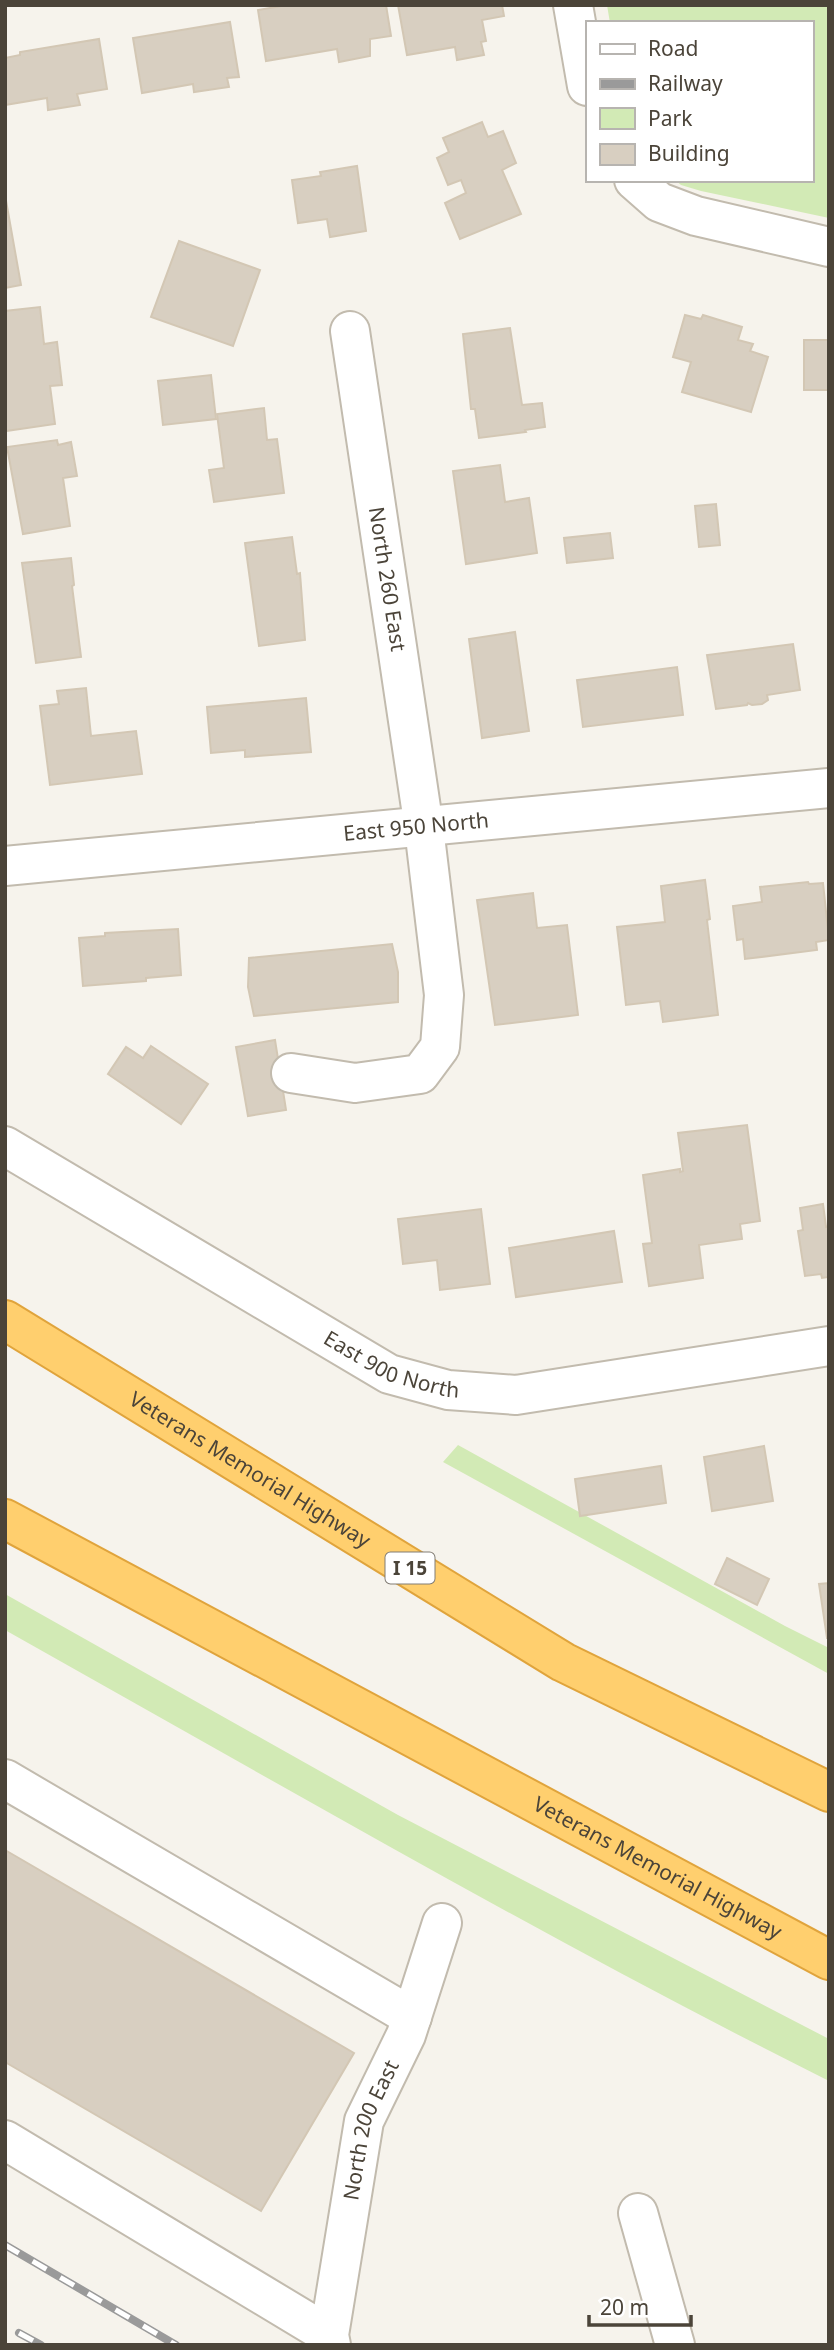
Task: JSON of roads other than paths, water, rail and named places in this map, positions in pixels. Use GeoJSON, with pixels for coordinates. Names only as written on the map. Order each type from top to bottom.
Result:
{"type":"FeatureCollection","features":[{"type":"Feature","properties":{"kind":"highway","name":"Veterans Memorial Highway"},"geometry":{"type":"LineString","coordinates":[[5,1320],[563,1662],[829,1792]]}},
{"type":"Feature","properties":{"kind":"highway","name":"Veterans Memorial Highway"},"geometry":{"type":"LineString","coordinates":[[5,1520],[829,1960]]}},
{"type":"Feature","properties":{"kind":"street"},"geometry":{"type":"LineString","coordinates":[[573,5],[586,80]]}},
{"type":"Feature","properties":{"kind":"street"},"geometry":{"type":"LineString","coordinates":[[636,182],[659,202],[696,216],[829,247]]}},
{"type":"Feature","properties":{"kind":"street","name":"North 260 East"},"geometry":{"type":"LineString","coordinates":[[291,1073],[355,1083],[420,1074],[440,1047],[444,995],[424,828],[350,331]]}},
{"type":"Feature","properties":{"kind":"street","name":"East 950 North"},"geometry":{"type":"LineString","coordinates":[[5,866],[829,788]]}},
{"type":"Feature","properties":{"kind":"street","name":"East 900 North"},"geometry":{"type":"LineString","coordinates":[[5,1146],[389,1374],[448,1390],[516,1395],[829,1346]]}},
{"type":"Feature","properties":{"kind":"street"},"geometry":{"type":"LineString","coordinates":[[5,1779],[412,2017]]}},
{"type":"Feature","properties":{"kind":"street","name":"North 200 East"},"geometry":{"type":"LineString","coordinates":[[330,2340],[364,2120],[406,2035],[442,1923]]}},
{"type":"Feature","properties":{"kind":"street"},"geometry":{"type":"LineString","coordinates":[[5,2140],[330,2340]]}},
{"type":"Feature","properties":{"kind":"street"},"geometry":{"type":"LineString","coordinates":[[638,2213],[676,2345]]}},
{"type":"Feature","properties":{"kind":"railway"},"geometry":{"type":"LineString","coordinates":[[5,2245],[176,2345]]}},
{"type":"Feature","properties":{"kind":"railway"},"geometry":{"type":"LineString","coordinates":[[19,2333],[41,2345]]}}]}
